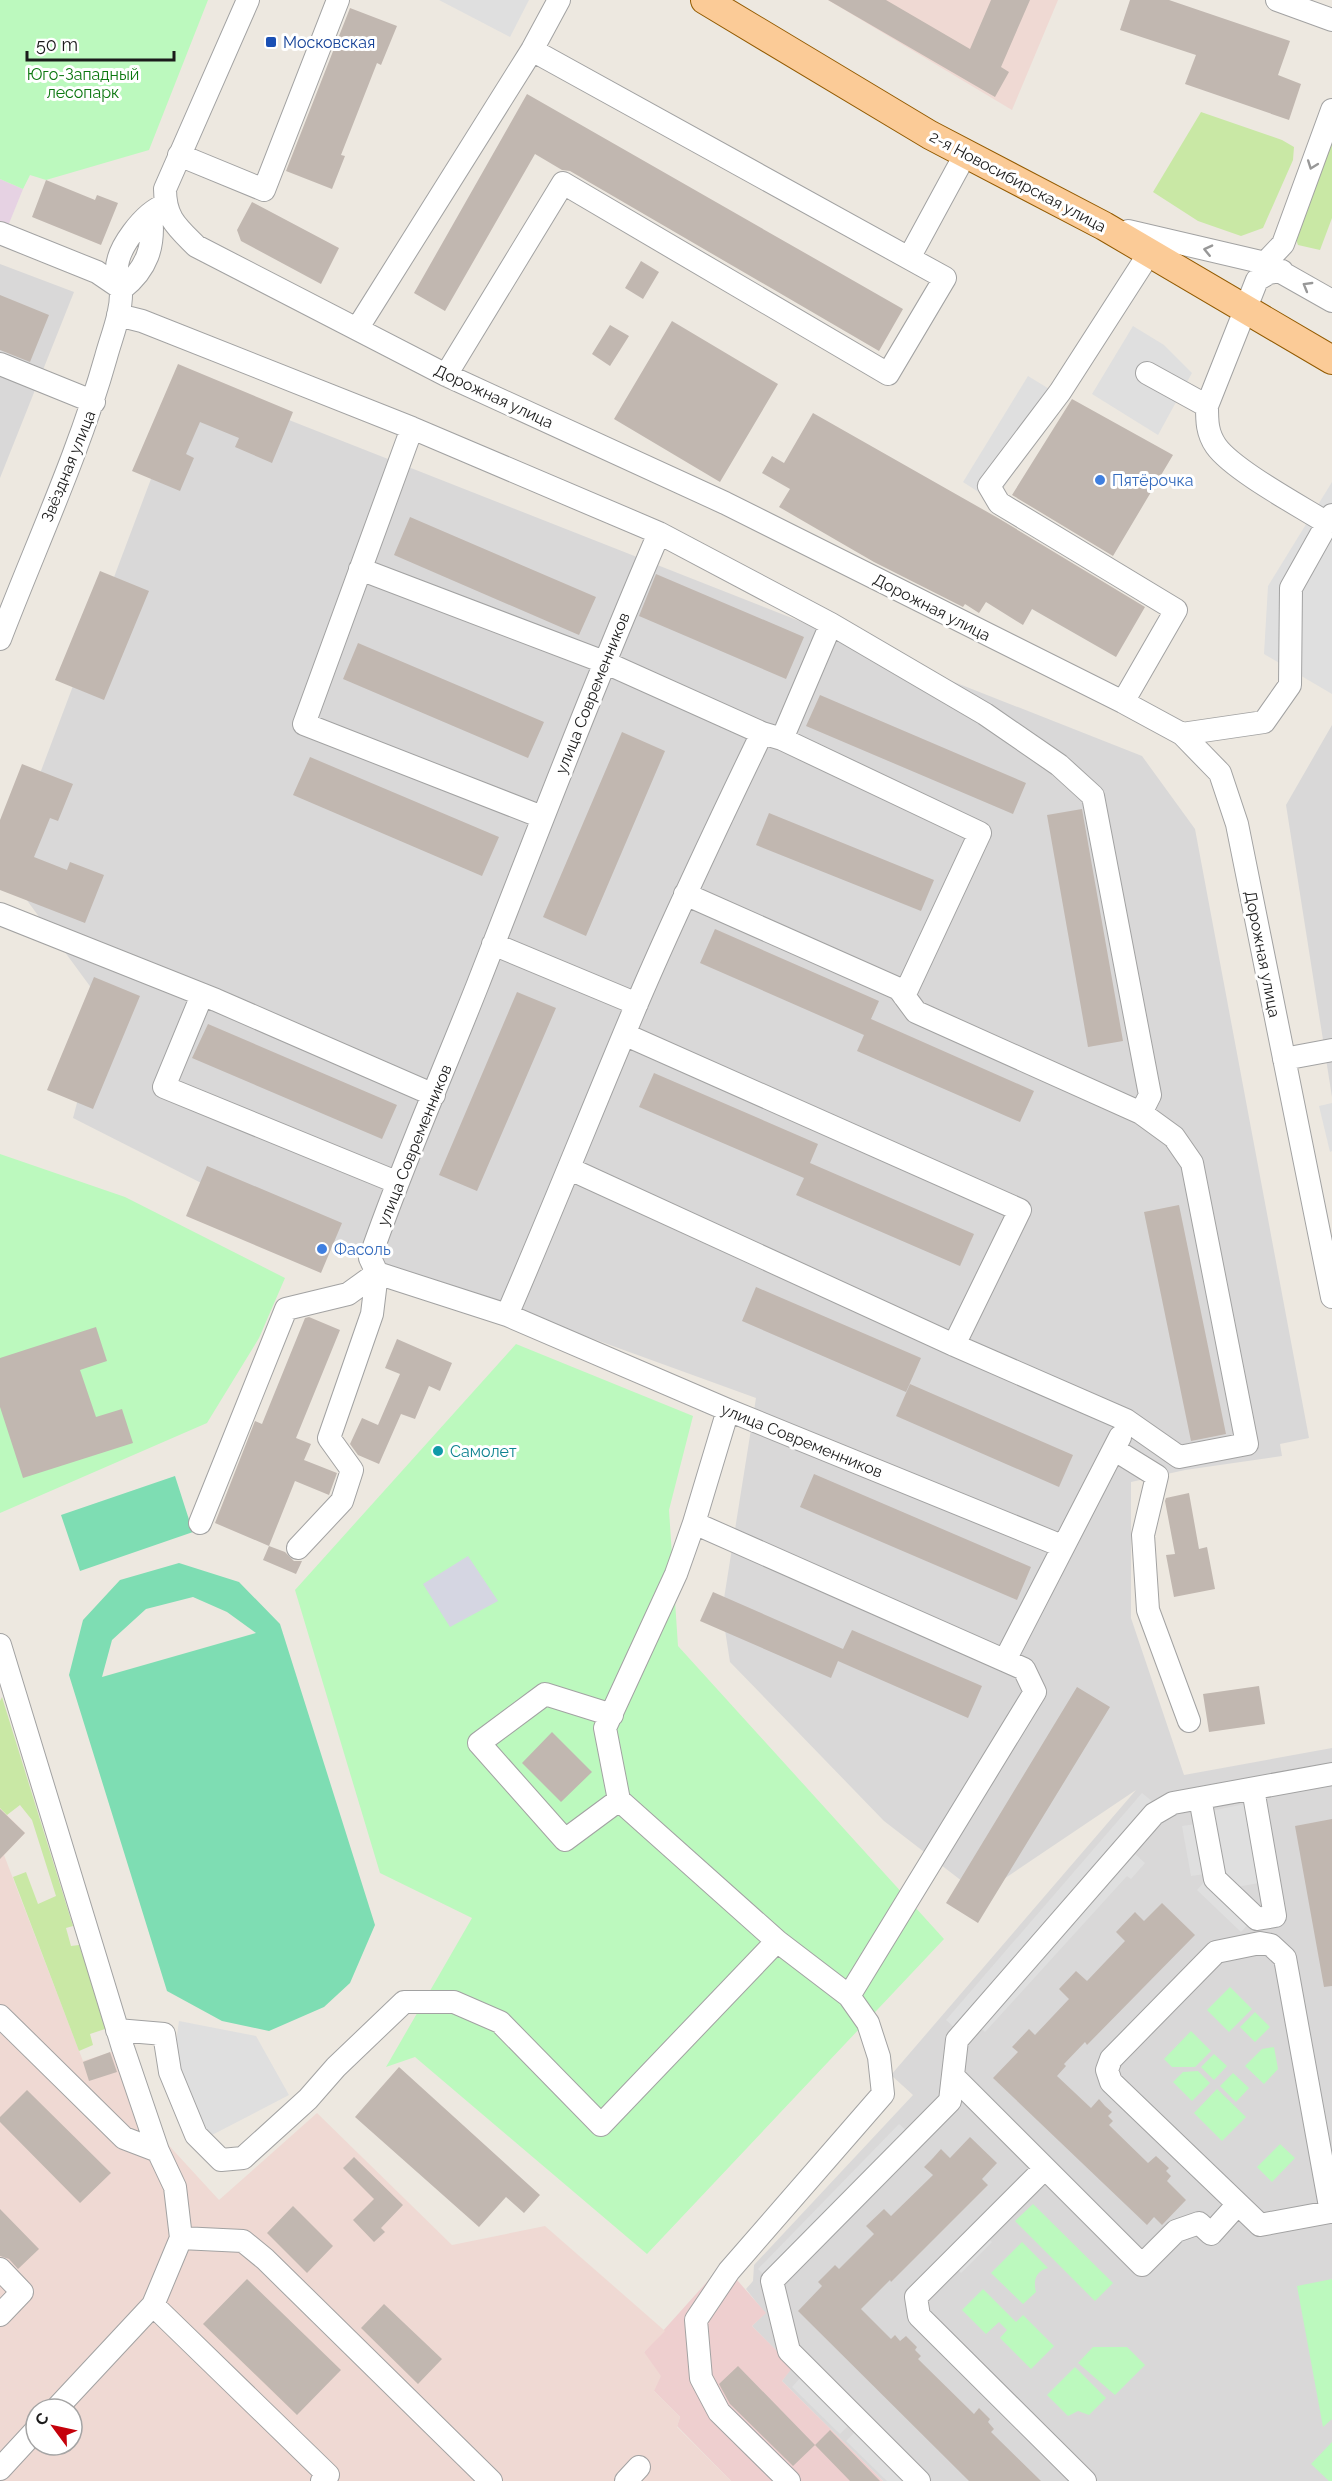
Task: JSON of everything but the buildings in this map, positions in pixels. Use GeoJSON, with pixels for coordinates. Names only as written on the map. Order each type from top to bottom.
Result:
{"type":"FeatureCollection","features":[{"type":"Feature","properties":{"kind":"main road","name":"2-я Новосибирская улица"},"geometry":{"type":"LineString","coordinates":[[705,0],[930,135],[1104,226],[1332,360]]}},
{"type":"Feature","properties":{"kind":"street"},"geometry":{"type":"LineString","coordinates":[[0,233],[97,272],[122,289],[135,279],[145,262],[154,237],[158,210],[165,189],[248,0]]}},
{"type":"Feature","properties":{"kind":"street"},"geometry":{"type":"LineString","coordinates":[[179,155],[264,190],[338,0]]}},
{"type":"Feature","properties":{"kind":"street"},"geometry":{"type":"LineString","coordinates":[[357,329],[532,50],[559,0]]}},
{"type":"Feature","properties":{"kind":"street"},"geometry":{"type":"LineString","coordinates":[[1277,0],[1332,20]]}},
{"type":"Feature","properties":{"kind":"street"},"geometry":{"type":"LineString","coordinates":[[446,375],[563,183],[888,374],[945,278],[532,50]]}},
{"type":"Feature","properties":{"kind":"street"},"geometry":{"type":"LineString","coordinates":[[1182,734],[1264,722],[1290,685],[1291,588],[1330,519],[1239,467],[1217,447],[1206,425],[1207,406],[1244,308],[1257,280],[1274,267],[1332,110]]}},
{"type":"Feature","properties":{"kind":"street"},"geometry":{"type":"LineString","coordinates":[[909,258],[966,153]]}},
{"type":"Feature","properties":{"kind":"street","name":"Дорожная улица"},"geometry":{"type":"LineString","coordinates":[[158,210],[196,246],[446,375],[724,503],[1123,702],[1182,734],[1220,773],[1237,824],[1332,1297]]}},
{"type":"Feature","properties":{"kind":"street","name":"Звёздная улица"},"geometry":{"type":"LineString","coordinates":[[0,639],[94,402],[118,315],[122,289],[117,271],[120,255],[135,228],[158,210]]}},
{"type":"Feature","properties":{"kind":"street"},"geometry":{"type":"LineString","coordinates":[[1104,226],[1274,267],[1332,301]]}},
{"type":"Feature","properties":{"kind":"street"},"geometry":{"type":"LineString","coordinates":[[1123,702],[1176,610],[999,503],[989,486],[1060,392],[1150,252]]}},
{"type":"Feature","properties":{"kind":"street"},"geometry":{"type":"LineString","coordinates":[[118,315],[142,321],[412,428],[659,533],[831,624],[985,714],[1059,765],[1093,796],[1150,1095],[1141,1113]]}},
{"type":"Feature","properties":{"kind":"street"},"geometry":{"type":"LineString","coordinates":[[0,364],[94,402]]}},
{"type":"Feature","properties":{"kind":"street"},"geometry":{"type":"LineString","coordinates":[[1147,373],[1207,406]]}},
{"type":"Feature","properties":{"kind":"street"},"geometry":{"type":"LineString","coordinates":[[412,428],[304,724],[542,817]]}},
{"type":"Feature","properties":{"kind":"street","name":"улица Современников"},"geometry":{"type":"LineString","coordinates":[[659,533],[604,662],[434,1095],[396,1182],[370,1258],[377,1273],[507,1315],[728,1410],[1062,1546]]}},
{"type":"Feature","properties":{"kind":"street"},"geometry":{"type":"LineString","coordinates":[[360,569],[604,662],[772,736],[980,833],[904,996]]}},
{"type":"Feature","properties":{"kind":"street"},"geometry":{"type":"LineString","coordinates":[[507,1315],[685,894],[831,624]]}},
{"type":"Feature","properties":{"kind":"street"},"geometry":{"type":"LineString","coordinates":[[570,1169],[954,1345],[1126,1420],[1179,1457],[1247,1444],[1192,1163],[1174,1137],[1141,1113],[916,1012],[899,989],[685,894]]}},
{"type":"Feature","properties":{"kind":"street"},"geometry":{"type":"LineString","coordinates":[[0,914],[202,995],[434,1095]]}},
{"type":"Feature","properties":{"kind":"street"},"geometry":{"type":"LineString","coordinates":[[494,944],[637,1004]]}},
{"type":"Feature","properties":{"kind":"street"},"geometry":{"type":"LineString","coordinates":[[202,995],[164,1087],[396,1182]]}},
{"type":"Feature","properties":{"kind":"street"},"geometry":{"type":"LineString","coordinates":[[626,1035],[1020,1210],[954,1345]]}},
{"type":"Feature","properties":{"kind":"street"},"geometry":{"type":"LineString","coordinates":[[1284,1059],[1332,1050]]}},
{"type":"Feature","properties":{"kind":"street"},"geometry":{"type":"LineString","coordinates":[[200,1523],[286,1309],[348,1294],[377,1273]]}},
{"type":"Feature","properties":{"kind":"street"},"geometry":{"type":"LineString","coordinates":[[298,1548],[342,1501],[352,1470],[329,1438],[372,1314],[377,1273]]}},
{"type":"Feature","properties":{"kind":"street"},"geometry":{"type":"LineString","coordinates":[[728,1410],[694,1523],[675,1574],[605,1728],[619,1800],[777,1941],[849,1996],[868,2023],[879,2057],[883,2094],[729,2271],[696,2320],[701,2378],[719,2412],[789,2481]]}},
{"type":"Feature","properties":{"kind":"street"},"geometry":{"type":"LineString","coordinates":[[1005,1660],[1062,1546],[1115,1450],[1126,1420]]}},
{"type":"Feature","properties":{"kind":"street"},"geometry":{"type":"LineString","coordinates":[[1115,1450],[1157,1476],[1143,1535],[1148,1610],[1189,1721]]}},
{"type":"Feature","properties":{"kind":"street"},"geometry":{"type":"LineString","coordinates":[[694,1523],[1024,1669],[1035,1692],[849,1996]]}},
{"type":"Feature","properties":{"kind":"street"},"geometry":{"type":"LineString","coordinates":[[0,1646],[117,2030],[158,2151],[175,2187],[181,2238],[153,2305],[67,2397]]}},
{"type":"Feature","properties":{"kind":"street"},"geometry":{"type":"LineString","coordinates":[[612,1715],[545,1694],[479,1743],[565,1840],[619,1800]]}},
{"type":"Feature","properties":{"kind":"street"},"geometry":{"type":"LineString","coordinates":[[919,2481],[789,2351],[772,2281],[950,2101],[957,2040],[1154,1814],[1173,1803],[1332,1774]]}},
{"type":"Feature","properties":{"kind":"street"},"geometry":{"type":"LineString","coordinates":[[1200,1798],[1215,1879],[1257,1919],[1275,1916],[1252,1789]]}},
{"type":"Feature","properties":{"kind":"street"},"geometry":{"type":"LineString","coordinates":[[117,2030],[164,2034],[170,2072],[196,2135],[221,2160],[243,2158],[308,2099],[336,2067],[404,2002],[454,2002],[500,2022],[601,2125],[777,1941]]}},
{"type":"Feature","properties":{"kind":"street"},"geometry":{"type":"LineString","coordinates":[[1260,1943],[1270,1945],[1285,1958],[1331,2212],[1260,2225],[1111,2082],[1107,2070],[1111,2059],[1216,1952],[1260,1943]]}},
{"type":"Feature","properties":{"kind":"street"},"geometry":{"type":"LineString","coordinates":[[0,2016],[124,2138],[158,2151]]}},
{"type":"Feature","properties":{"kind":"street"},"geometry":{"type":"LineString","coordinates":[[953,2076],[1143,2265],[1176,2231],[1199,2223],[1211,2234],[1238,2204]]}},
{"type":"Feature","properties":{"kind":"street"},"geometry":{"type":"LineString","coordinates":[[1045,2168],[916,2297],[917,2307],[919,2316],[1085,2481]]}},
{"type":"Feature","properties":{"kind":"street"},"geometry":{"type":"LineString","coordinates":[[181,2238],[243,2241],[265,2259],[491,2481]]}},
{"type":"Feature","properties":{"kind":"street"},"geometry":{"type":"LineString","coordinates":[[0,2269],[22,2292],[0,2315]]}},
{"type":"Feature","properties":{"kind":"street"},"geometry":{"type":"LineString","coordinates":[[153,2305],[328,2475],[322,2481]]}},
{"type":"Feature","properties":{"kind":"street"},"geometry":{"type":"LineString","coordinates":[[0,2469],[24,2443]]}},
{"type":"Feature","properties":{"kind":"shaded area"},"geometry":{"type":"Polygon","coordinates":[[[439,0],[529,0],[510,37],[439,0]]]}},
{"type":"Feature","properties":{"kind":"shaded area"},"geometry":{"type":"Polygon","coordinates":[[[828,0],[1058,0],[1012,110],[828,0]]]}},
{"type":"Feature","properties":{"kind":"shaded area"},"geometry":{"type":"Polygon","coordinates":[[[0,179],[23,189],[8,226],[0,223],[0,179]]]}},
{"type":"Feature","properties":{"kind":"shaded area"},"geometry":{"type":"Polygon","coordinates":[[[0,264],[74,292],[0,478],[0,264]]]}},
{"type":"Feature","properties":{"kind":"shaded area"},"geometry":{"type":"Polygon","coordinates":[[[1133,326],[1164,345],[1192,373],[1158,435],[1092,394],[1133,326]]]}},
{"type":"Feature","properties":{"kind":"shaded area"},"geometry":{"type":"Polygon","coordinates":[[[1028,376],[1064,398],[994,502],[963,482],[1028,376]]]}},
{"type":"Feature","properties":{"kind":"shaded area"},"geometry":{"type":"Polygon","coordinates":[[[213,390],[1142,756],[1195,829],[1309,1438],[1280,1444],[1282,1456],[1185,1470],[1131,1482],[1131,1618],[1184,1775],[1332,1748],[1332,2481],[883,2481],[782,2381],[792,2367],[752,2326],[765,2313],[746,2289],[753,2281],[754,2265],[913,2095],[891,2075],[1136,1790],[980,1895],[884,1821],[730,1662],[722,1611],[756,1398],[296,1231],[73,1118],[103,1004],[4,869],[180,402],[213,390]]]}},
{"type":"Feature","properties":{"kind":"shaded area"},"geometry":{"type":"Polygon","coordinates":[[[1332,482],[1332,694],[1264,654],[1268,586],[1332,482]]]}},
{"type":"Feature","properties":{"kind":"shaded area"},"geometry":{"type":"Polygon","coordinates":[[[1332,725],[1332,1097],[1286,805],[1332,725]]]}},
{"type":"Feature","properties":{"kind":"shaded area"},"geometry":{"type":"Polygon","coordinates":[[[1332,1103],[1332,1151],[1330,1152],[1319,1106],[1332,1103]]]}},
{"type":"Feature","properties":{"kind":"shaded area"},"geometry":{"type":"Polygon","coordinates":[[[468,1556],[498,1601],[450,1627],[423,1584],[468,1556]]]}},
{"type":"Feature","properties":{"kind":"shaded area"},"geometry":{"type":"Polygon","coordinates":[[[1142,1793],[1153,1802],[956,2029],[946,2020],[1142,1793]]]}},
{"type":"Feature","properties":{"kind":"shaded area"},"geometry":{"type":"Polygon","coordinates":[[[1245,1804],[1259,1883],[1225,1889],[1211,1811],[1245,1804]]]}},
{"type":"Feature","properties":{"kind":"shaded area"},"geometry":{"type":"Polygon","coordinates":[[[0,1808],[25,1833],[4,1855],[83,2061],[134,2045],[163,2139],[219,2200],[317,2113],[452,2245],[545,2226],[665,2331],[644,2352],[661,2376],[654,2391],[680,2417],[677,2427],[731,2481],[0,2481],[0,1808]]]}},
{"type":"Feature","properties":{"kind":"shaded area"},"geometry":{"type":"Polygon","coordinates":[[[1196,1824],[1205,1874],[1191,1876],[1182,1826],[1196,1824]]]}},
{"type":"Feature","properties":{"kind":"shaded area"},"geometry":{"type":"Polygon","coordinates":[[[1135,1854],[1145,1863],[1131,1879],[1127,1876],[985,2032],[976,2024],[1135,1854]]]}},
{"type":"Feature","properties":{"kind":"shaded area"},"geometry":{"type":"Polygon","coordinates":[[[1207,1879],[1251,1921],[1241,1932],[1197,1890],[1207,1879]]]}},
{"type":"Feature","properties":{"kind":"shaded area"},"geometry":{"type":"Polygon","coordinates":[[[179,2021],[256,2036],[289,2095],[210,2136],[190,2104],[175,2049],[179,2021]]]}},
{"type":"Feature","properties":{"kind":"shaded area"},"geometry":{"type":"Polygon","coordinates":[[[899,2124],[910,2134],[768,2279],[758,2269],[899,2124]]]}},
{"type":"Feature","properties":{"kind":"shaded area"},"geometry":{"type":"Polygon","coordinates":[[[986,2237],[992,2242],[961,2273],[956,2268],[986,2237]]]}},
{"type":"Feature","properties":{"kind":"shaded area"},"geometry":{"type":"Polygon","coordinates":[[[723,2264],[766,2313],[752,2326],[793,2367],[782,2381],[883,2481],[731,2481],[677,2426],[680,2417],[654,2391],[644,2352],[723,2264]]]}},
{"type":"Feature","properties":{"kind":"shaded area"},"geometry":{"type":"Polygon","coordinates":[[[802,2376],[850,2424],[840,2434],[792,2387],[802,2376]]]}},
{"type":"Feature","properties":{"kind":"shaded area"},"geometry":{"type":"Polygon","coordinates":[[[857,2430],[908,2481],[887,2481],[846,2441],[857,2430]]]}},
{"type":"Feature","properties":{"kind":"green space","name":"Юго-Западный лесопарк"},"geometry":{"type":"Polygon","coordinates":[[[0,0],[208,0],[149,150],[46,180],[30,175],[23,189],[0,179],[0,0]]]}},
{"type":"Feature","properties":{"kind":"green space"},"geometry":{"type":"Polygon","coordinates":[[[1201,112],[1282,140],[1294,147],[1293,160],[1263,228],[1241,236],[1198,221],[1153,192],[1201,112]]]}},
{"type":"Feature","properties":{"kind":"green space"},"geometry":{"type":"Polygon","coordinates":[[[1332,139],[1332,218],[1320,250],[1298,245],[1295,237],[1332,139]]]}},
{"type":"Feature","properties":{"kind":"green space"},"geometry":{"type":"Polygon","coordinates":[[[0,1154],[125,1197],[285,1278],[259,1338],[207,1423],[0,1513],[0,1154]]]}},
{"type":"Feature","properties":{"kind":"green space"},"geometry":{"type":"Polygon","coordinates":[[[516,1344],[693,1416],[669,1510],[678,1646],[944,1939],[647,2254],[415,2057],[386,2067],[472,1918],[380,1873],[295,1590],[516,1344]]]}},
{"type":"Feature","properties":{"kind":"green space"},"geometry":{"type":"Polygon","coordinates":[[[175,1476],[193,1532],[80,1571],[61,1515],[175,1476]]]}},
{"type":"Feature","properties":{"kind":"green space"},"geometry":{"type":"Polygon","coordinates":[[[179,1563],[239,1582],[280,1624],[375,1925],[350,1983],[324,2007],[269,2031],[222,2021],[167,1991],[69,1675],[83,1620],[120,1580],[179,1563]],[[193,1597],[146,1609],[112,1640],[102,1677],[256,1633],[227,1612],[193,1597]]]}},
{"type":"Feature","properties":{"kind":"green space"},"geometry":{"type":"Polygon","coordinates":[[[2,1697],[73,1926],[66,1928],[71,1946],[79,1945],[108,2028],[90,2034],[93,2045],[79,2051],[13,1877],[26,1872],[38,1904],[56,1896],[32,1820],[20,1805],[7,1815],[0,1808],[0,1701],[2,1697]]]}},
{"type":"Feature","properties":{"kind":"green space"},"geometry":{"type":"Polygon","coordinates":[[[1230,1987],[1252,2009],[1229,2032],[1207,2010],[1230,1987]]]}},
{"type":"Feature","properties":{"kind":"green space"},"geometry":{"type":"Polygon","coordinates":[[[1255,2012],[1270,2027],[1255,2042],[1240,2027],[1255,2012]]]}},
{"type":"Feature","properties":{"kind":"green space"},"geometry":{"type":"Polygon","coordinates":[[[1191,2031],[1211,2051],[1195,2067],[1172,2067],[1164,2059],[1191,2031]]]}},
{"type":"Feature","properties":{"kind":"green space"},"geometry":{"type":"Polygon","coordinates":[[[1274,2047],[1278,2069],[1264,2084],[1245,2066],[1262,2049],[1274,2047]]]}},
{"type":"Feature","properties":{"kind":"green space"},"geometry":{"type":"Polygon","coordinates":[[[1214,2054],[1227,2066],[1214,2080],[1201,2067],[1214,2054]]]}},
{"type":"Feature","properties":{"kind":"green space"},"geometry":{"type":"Polygon","coordinates":[[[1198,2071],[1210,2083],[1192,2101],[1173,2082],[1183,2072],[1198,2071]]]}},
{"type":"Feature","properties":{"kind":"green space"},"geometry":{"type":"Polygon","coordinates":[[[1233,2073],[1249,2088],[1236,2102],[1220,2086],[1233,2073]]]}},
{"type":"Feature","properties":{"kind":"green space"},"geometry":{"type":"Polygon","coordinates":[[[1217,2089],[1246,2117],[1222,2141],[1194,2113],[1217,2089]]]}},
{"type":"Feature","properties":{"kind":"green space"},"geometry":{"type":"Polygon","coordinates":[[[1280,2144],[1295,2158],[1272,2182],[1257,2167],[1280,2144]]]}},
{"type":"Feature","properties":{"kind":"green space"},"geometry":{"type":"Polygon","coordinates":[[[1033,2204],[1113,2283],[1095,2301],[1015,2221],[1033,2204]]]}},
{"type":"Feature","properties":{"kind":"green space"},"geometry":{"type":"Polygon","coordinates":[[[1022,2242],[1048,2268],[1038,2274],[1035,2280],[1036,2292],[1023,2304],[991,2273],[1022,2242]]]}},
{"type":"Feature","properties":{"kind":"green space"},"geometry":{"type":"Polygon","coordinates":[[[1332,2279],[1332,2419],[1323,2427],[1297,2286],[1332,2279]]]}},
{"type":"Feature","properties":{"kind":"green space"},"geometry":{"type":"Polygon","coordinates":[[[983,2289],[1016,2322],[1023,2315],[1054,2346],[1031,2369],[1000,2338],[1007,2330],[999,2322],[986,2334],[962,2310],[983,2289]]]}},
{"type":"Feature","properties":{"kind":"green space"},"geometry":{"type":"Polygon","coordinates":[[[1093,2347],[1127,2347],[1145,2365],[1115,2395],[1078,2363],[1093,2347]]]}},
{"type":"Feature","properties":{"kind":"green space"},"geometry":{"type":"Polygon","coordinates":[[[1075,2367],[1106,2398],[1089,2415],[1078,2411],[1068,2416],[1047,2395],[1075,2367]]]}},
{"type":"Feature","properties":{"kind":"green space"},"geometry":{"type":"Polygon","coordinates":[[[1332,2442],[1332,2481],[1329,2481],[1311,2464],[1332,2442]]]}},
{"type":"Feature","properties":{"kind":"place","name":"Московская"},"geometry":{"type":"Point","coordinates":[271,42]}},
{"type":"Feature","properties":{"kind":"place","name":"Пятёрочка"},"geometry":{"type":"Point","coordinates":[1100,480]}},
{"type":"Feature","properties":{"kind":"place","name":"Фасоль"},"geometry":{"type":"Point","coordinates":[322,1249]}},
{"type":"Feature","properties":{"kind":"place","name":"Самолет"},"geometry":{"type":"Point","coordinates":[438,1451]}}]}
